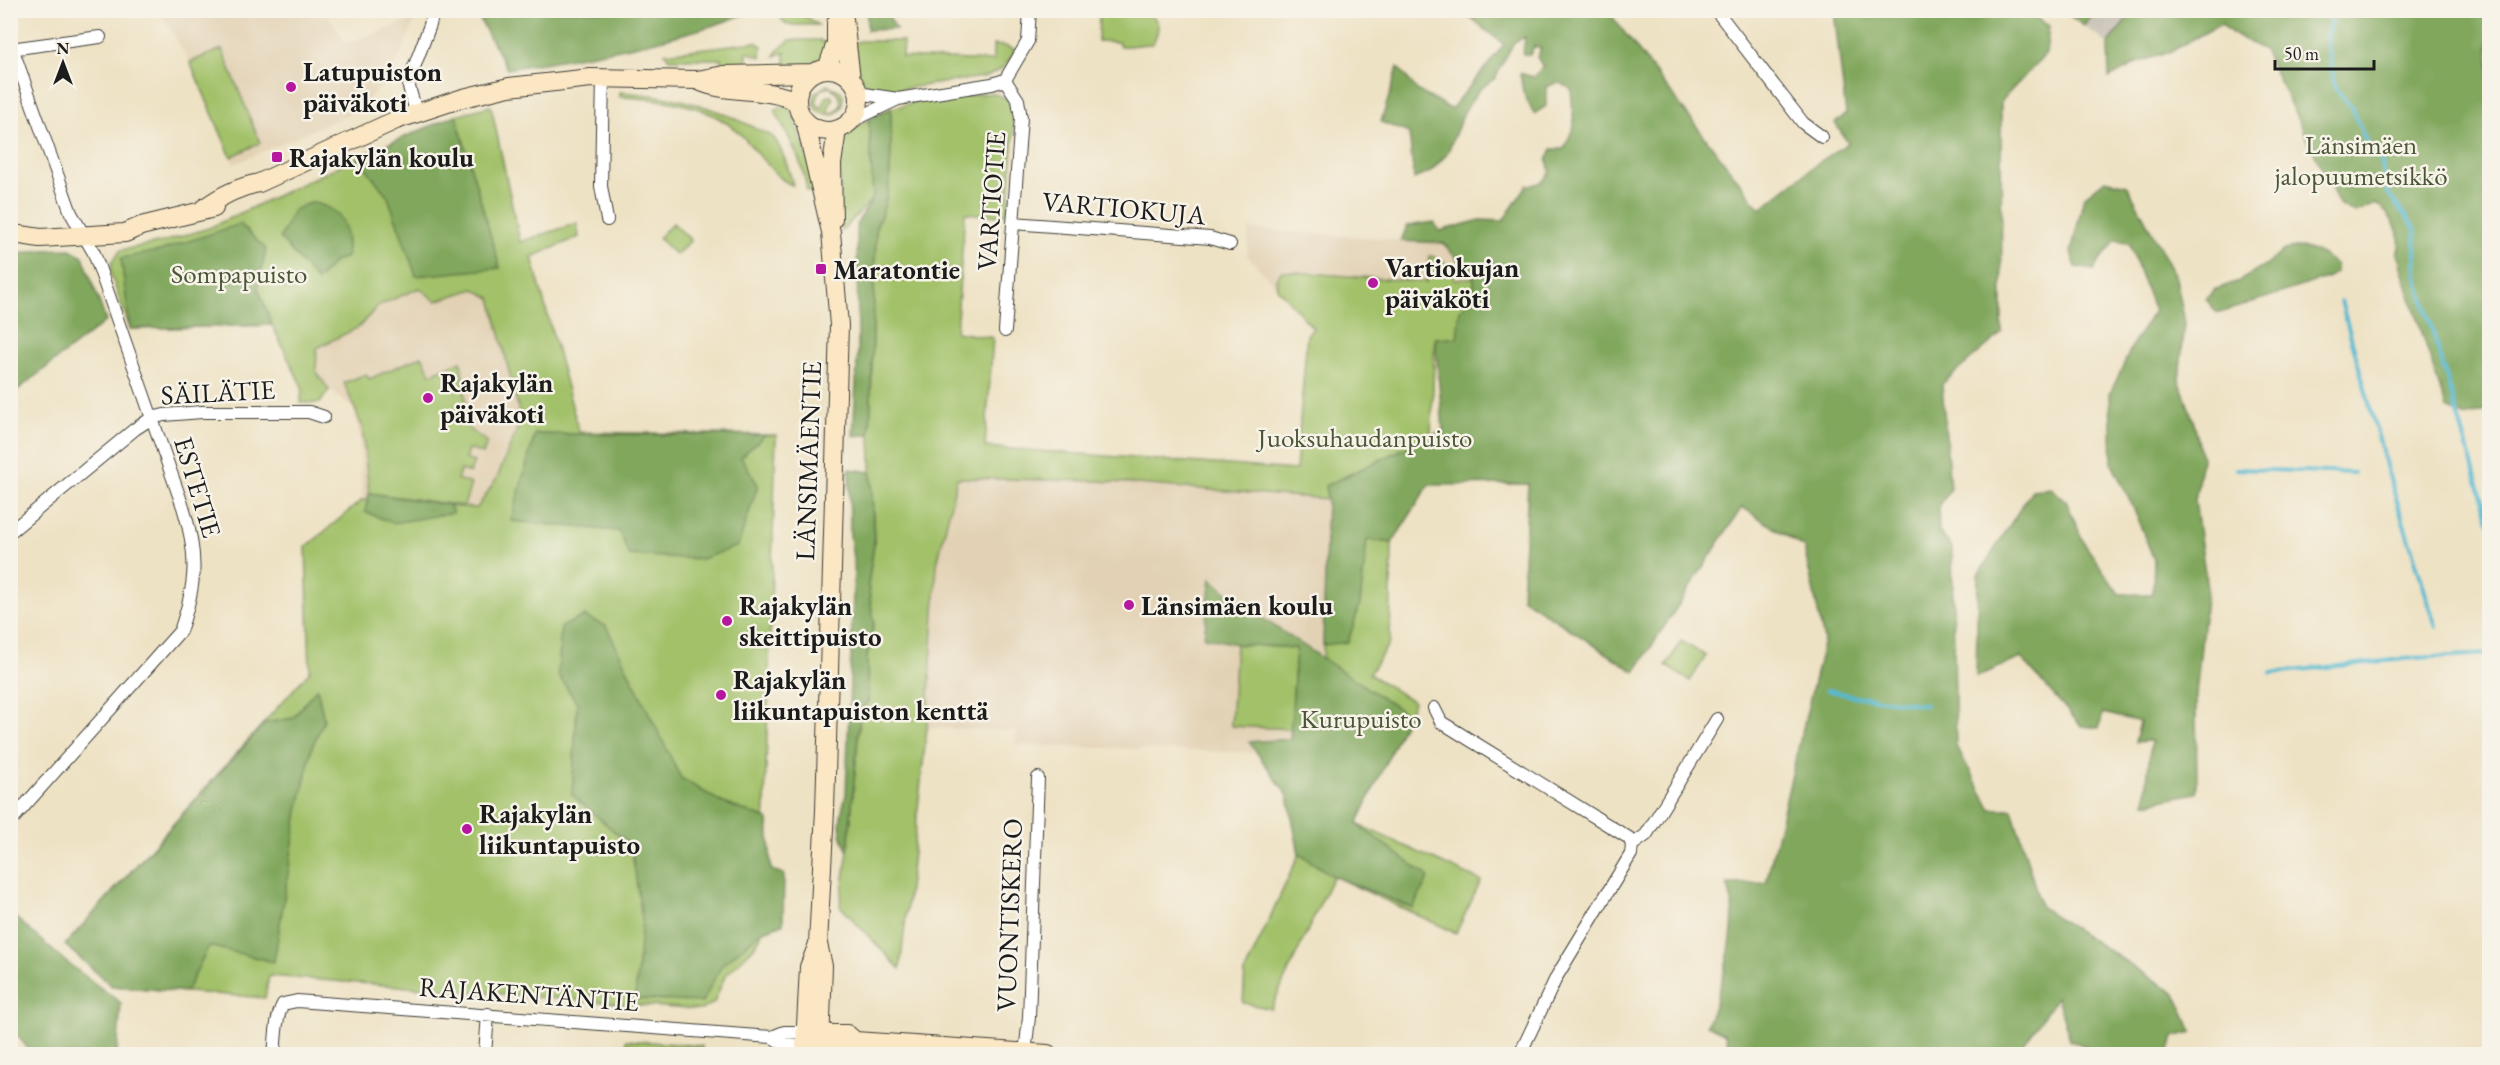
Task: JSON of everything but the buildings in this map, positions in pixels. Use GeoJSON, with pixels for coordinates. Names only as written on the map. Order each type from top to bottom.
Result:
{"type":"FeatureCollection","features":[{"type":"Feature","properties":{"kind":"main road"},"geometry":{"type":"LineString","coordinates":[[840,11],[844,19],[858,108],[844,125],[820,130],[805,121],[797,102],[802,83],[819,71],[836,43],[837,19],[840,11]]}},
{"type":"Feature","properties":{"kind":"main road"},"geometry":{"type":"LineString","coordinates":[[16,236],[39,226],[81,230],[124,221],[141,226],[185,216],[203,209],[219,207],[247,194],[259,183],[355,137],[416,112],[509,87],[603,77],[697,80],[724,75],[819,71],[840,71],[855,86]]}},
{"type":"Feature","properties":{"kind":"main road"},"geometry":{"type":"LineString","coordinates":[[697,80],[711,87],[776,93],[797,102]]}},
{"type":"Feature","properties":{"kind":"main road","name":"LÄNSIMÄENTIE"},"geometry":{"type":"LineString","coordinates":[[805,121],[831,232],[839,325],[825,810],[818,944],[809,967],[813,1039]]}},
{"type":"Feature","properties":{"kind":"main road","name":"LÄNSIMÄENTIE"},"geometry":{"type":"LineString","coordinates":[[831,232],[834,197],[832,165],[844,125]]}},
{"type":"Feature","properties":{"kind":"main road"},"geometry":{"type":"LineString","coordinates":[[813,1039],[847,1047],[855,1041],[1048,1054]]}},
{"type":"Feature","properties":{"kind":"street"},"geometry":{"type":"LineString","coordinates":[[416,112],[409,87],[410,78],[430,25],[433,10]]}},
{"type":"Feature","properties":{"kind":"street"},"geometry":{"type":"LineString","coordinates":[[844,125],[898,99],[1005,80],[1028,41],[1030,10]]}},
{"type":"Feature","properties":{"kind":"street"},"geometry":{"type":"LineString","coordinates":[[1716,10],[1803,123],[1822,137]]}},
{"type":"Feature","properties":{"kind":"street"},"geometry":{"type":"LineString","coordinates":[[11,46],[100,37]]}},
{"type":"Feature","properties":{"kind":"street","name":"ESTETIE"},"geometry":{"type":"LineString","coordinates":[[10,822],[180,631],[189,605],[195,556],[192,537],[94,253],[71,213],[11,46]]}},
{"type":"Feature","properties":{"kind":"street"},"geometry":{"type":"LineString","coordinates":[[603,77],[601,186],[607,220]]}},
{"type":"Feature","properties":{"kind":"street","name":"VARTIOTIE"},"geometry":{"type":"LineString","coordinates":[[1005,80],[1021,109],[1005,331]]}},
{"type":"Feature","properties":{"kind":"street"},"geometry":{"type":"LineString","coordinates":[[855,86],[898,99]]}},
{"type":"Feature","properties":{"kind":"street","name":"VARTIOKUJA"},"geometry":{"type":"LineString","coordinates":[[1013,223],[1210,238],[1230,244]]}},
{"type":"Feature","properties":{"kind":"street","name":"SÄILÄTIE"},"geometry":{"type":"LineString","coordinates":[[10,532],[135,429],[152,418],[202,412],[309,412],[324,417]]}},
{"type":"Feature","properties":{"kind":"street"},"geometry":{"type":"LineString","coordinates":[[1434,708],[1441,722],[1629,838],[1632,845],[1631,854],[1557,976],[1520,1054]]}},
{"type":"Feature","properties":{"kind":"street"},"geometry":{"type":"LineString","coordinates":[[1632,845],[1646,835],[1717,719]]}},
{"type":"Feature","properties":{"kind":"street","name":"VUONTISKERO"},"geometry":{"type":"LineString","coordinates":[[1025,1054],[1029,1017],[1038,778]]}},
{"type":"Feature","properties":{"kind":"street","name":"RAJAKENTÄNTIE"},"geometry":{"type":"LineString","coordinates":[[274,1054],[279,1014],[284,1004],[309,1001],[772,1037],[784,1032],[813,1039]]}},
{"type":"Feature","properties":{"kind":"street"},"geometry":{"type":"LineString","coordinates":[[485,1054],[488,1014]]}},
{"type":"Feature","properties":{"kind":"shaded area","name":"Latupuiston päiväkoti"},"geometry":{"type":"Polygon","coordinates":[[[249,10],[325,11],[346,44],[416,18],[392,75],[358,110],[234,164],[190,62],[161,14],[219,14],[249,10]]]}},
{"type":"Feature","properties":{"kind":"shaded area"},"geometry":{"type":"Polygon","coordinates":[[[2096,11],[2134,11],[2108,44],[2084,26],[2096,11]]]}},
{"type":"Feature","properties":{"kind":"shaded area","name":"Vartiokujan päiväköti"},"geometry":{"type":"Polygon","coordinates":[[[1249,229],[1443,243],[1474,278],[1313,328],[1247,255],[1249,229]]]}},
{"type":"Feature","properties":{"kind":"shaded area","name":"Rajakylän päiväkoti"},"geometry":{"type":"Polygon","coordinates":[[[419,288],[436,301],[474,289],[491,298],[521,420],[497,478],[477,509],[362,500],[359,433],[353,407],[329,390],[316,371],[317,348],[359,327],[378,306],[419,288]]]}},
{"type":"Feature","properties":{"kind":"shaded area","name":"Länsimäen koulu"},"geometry":{"type":"Polygon","coordinates":[[[957,478],[1099,481],[1327,499],[1318,755],[1016,745],[1016,731],[927,728],[937,564],[957,478]]]}},
{"type":"Feature","properties":{"kind":"green space"},"geometry":{"type":"Polygon","coordinates":[[[1131,10],[1151,16],[1157,22],[1157,31],[1152,44],[1120,46],[1118,42],[1098,41],[1099,11],[1131,10]]]}},
{"type":"Feature","properties":{"kind":"green space","name":"Länsimäen jalopuumetsikkö"},"geometry":{"type":"Polygon","coordinates":[[[2134,10],[2489,11],[2489,410],[2466,417],[2446,408],[2397,254],[2399,240],[2395,226],[2386,213],[2375,204],[2355,213],[2339,204],[2264,50],[2232,33],[2221,24],[2169,52],[2139,62],[2109,78],[2108,44],[2134,10]]]}},
{"type":"Feature","properties":{"kind":"green space"},"geometry":{"type":"Polygon","coordinates":[[[159,11],[249,11],[219,14],[161,14],[159,11]]]}},
{"type":"Feature","properties":{"kind":"green space"},"geometry":{"type":"Polygon","coordinates":[[[475,11],[751,11],[712,26],[651,42],[507,69],[475,11]]]}},
{"type":"Feature","properties":{"kind":"green space"},"geometry":{"type":"Polygon","coordinates":[[[783,11],[801,11],[818,25],[787,25],[782,20],[783,11]]]}},
{"type":"Feature","properties":{"kind":"green space"},"geometry":{"type":"Polygon","coordinates":[[[867,11],[886,11],[896,29],[867,30],[867,11]]]}},
{"type":"Feature","properties":{"kind":"green space"},"geometry":{"type":"Polygon","coordinates":[[[1463,11],[1608,11],[1760,209],[1818,163],[1848,143],[1835,123],[1846,114],[1834,11],[2024,11],[2049,26],[2046,54],[2001,101],[2002,333],[1942,384],[1950,490],[1938,508],[1939,532],[1952,547],[1956,746],[1991,809],[2012,809],[2041,907],[2176,994],[2192,1032],[2174,1037],[2169,1054],[2104,1054],[2070,1040],[2057,997],[2024,1044],[2021,1054],[1731,1054],[1725,1034],[1707,1025],[1724,974],[1731,936],[1733,917],[1727,884],[1766,883],[1824,640],[1804,547],[1742,507],[1635,672],[1522,598],[1528,484],[1429,485],[1392,543],[1367,540],[1360,604],[1348,642],[1323,645],[1327,499],[1325,486],[1443,430],[1435,338],[1457,338],[1460,310],[1473,298],[1474,278],[1443,243],[1401,241],[1407,226],[1434,222],[1439,231],[1480,220],[1503,221],[1527,185],[1538,183],[1546,178],[1550,171],[1547,160],[1552,149],[1564,149],[1574,126],[1571,89],[1559,82],[1546,87],[1546,106],[1534,114],[1523,92],[1520,73],[1533,77],[1543,67],[1537,57],[1541,49],[1534,46],[1530,55],[1523,54],[1525,37],[1514,42],[1495,78],[1478,91],[1464,112],[1447,154],[1430,172],[1414,179],[1409,133],[1381,122],[1398,67],[1418,91],[1451,109],[1504,45],[1463,11]]]}},
{"type":"Feature","properties":{"kind":"green space"},"geometry":{"type":"Polygon","coordinates":[[[2063,11],[2096,11],[2084,26],[2063,11]]]}},
{"type":"Feature","properties":{"kind":"green space"},"geometry":{"type":"Polygon","coordinates":[[[790,40],[831,42],[822,57],[813,64],[785,68],[785,52],[775,56],[777,51],[790,40]]]}},
{"type":"Feature","properties":{"kind":"green space"},"geometry":{"type":"Polygon","coordinates":[[[903,41],[902,57],[993,61],[993,45],[1015,50],[1002,68],[983,77],[880,92],[865,85],[858,74],[853,43],[903,41]]]}},
{"type":"Feature","properties":{"kind":"green space"},"geometry":{"type":"Polygon","coordinates":[[[755,42],[762,46],[761,57],[747,52],[747,69],[722,67],[721,59],[669,59],[665,53],[755,42]]]}},
{"type":"Feature","properties":{"kind":"green space"},"geometry":{"type":"Polygon","coordinates":[[[222,49],[260,143],[231,157],[190,62],[222,49]]]}},
{"type":"Feature","properties":{"kind":"green space"},"geometry":{"type":"Polygon","coordinates":[[[827,85],[841,91],[843,98],[842,105],[839,111],[832,115],[818,112],[813,103],[815,93],[827,85]],[[830,87],[820,90],[816,103],[821,108],[826,97],[831,95],[833,99],[828,109],[829,112],[834,113],[841,102],[838,94],[830,87]]]}},
{"type":"Feature","properties":{"kind":"green space"},"geometry":{"type":"Polygon","coordinates":[[[620,92],[656,96],[704,106],[769,135],[774,138],[780,149],[793,185],[772,170],[737,131],[711,114],[667,101],[620,97],[620,92]]]}},
{"type":"Feature","properties":{"kind":"green space","name":"Juoksuhaudanpuisto"},"geometry":{"type":"Polygon","coordinates":[[[992,93],[1008,99],[1014,110],[1008,211],[1001,216],[965,213],[956,332],[993,338],[985,447],[1296,470],[1307,335],[1313,328],[1277,288],[1276,278],[1282,271],[1426,282],[1429,256],[1445,263],[1454,279],[1474,278],[1473,299],[1460,310],[1458,338],[1435,338],[1429,485],[1392,543],[1390,642],[1369,674],[1414,702],[1357,824],[1481,881],[1456,933],[1333,876],[1271,1009],[1243,1003],[1245,972],[1319,811],[1327,499],[1099,481],[957,478],[937,564],[927,728],[900,969],[840,906],[848,851],[860,714],[868,701],[867,657],[874,623],[868,585],[874,544],[870,434],[876,227],[889,184],[891,108],[926,100],[992,93]]]}},
{"type":"Feature","properties":{"kind":"green space"},"geometry":{"type":"Polygon","coordinates":[[[786,105],[792,113],[812,170],[815,192],[807,191],[799,160],[775,110],[786,105]]]}},
{"type":"Feature","properties":{"kind":"green space","name":"Rajakylän liikuntapuisto"},"geometry":{"type":"Polygon","coordinates":[[[491,106],[520,242],[577,223],[579,237],[532,257],[579,432],[776,435],[761,936],[754,947],[725,976],[714,1003],[701,1010],[269,976],[265,998],[112,986],[65,945],[310,671],[306,547],[362,500],[477,508],[497,478],[521,420],[491,298],[474,289],[436,301],[419,288],[378,306],[359,327],[317,348],[316,371],[329,390],[320,403],[301,403],[302,387],[272,325],[130,329],[111,275],[112,261],[121,250],[163,242],[209,228],[358,157],[456,115],[491,106]]]}},
{"type":"Feature","properties":{"kind":"green space"},"geometry":{"type":"Polygon","coordinates":[[[891,108],[889,184],[876,227],[870,434],[853,436],[858,348],[857,223],[873,198],[869,119],[891,108]]]}},
{"type":"Feature","properties":{"kind":"green space"},"geometry":{"type":"Polygon","coordinates":[[[456,115],[500,268],[416,276],[388,197],[358,157],[456,115]]]}},
{"type":"Feature","properties":{"kind":"green space"},"geometry":{"type":"Polygon","coordinates":[[[869,119],[873,198],[841,232],[839,161],[845,136],[869,119]]]}},
{"type":"Feature","properties":{"kind":"green space"},"geometry":{"type":"Polygon","coordinates":[[[2105,180],[2127,185],[2176,278],[2185,323],[2179,379],[2195,426],[2202,459],[2195,500],[2207,588],[2196,695],[2197,793],[2145,803],[2151,741],[2135,742],[2140,722],[2103,713],[2099,728],[2081,726],[2021,658],[1976,677],[1978,575],[2032,490],[2051,488],[2066,501],[2084,543],[2119,594],[2153,594],[2154,560],[2133,507],[2112,464],[2110,394],[2135,340],[2154,311],[2129,243],[2115,240],[2093,270],[2076,267],[2071,253],[2084,197],[2105,180]]]}},
{"type":"Feature","properties":{"kind":"green space"},"geometry":{"type":"Polygon","coordinates":[[[311,202],[323,205],[338,214],[346,236],[347,257],[335,261],[317,281],[280,238],[294,210],[311,202]]]}},
{"type":"Feature","properties":{"kind":"green space"},"geometry":{"type":"Polygon","coordinates":[[[673,223],[691,240],[676,255],[658,238],[673,223]]]}},
{"type":"Feature","properties":{"kind":"green space","name":"Sompapuisto"},"geometry":{"type":"Polygon","coordinates":[[[240,224],[266,249],[258,288],[272,325],[130,329],[121,258],[159,251],[240,224]]]}},
{"type":"Feature","properties":{"kind":"green space"},"geometry":{"type":"Polygon","coordinates":[[[2302,247],[2322,254],[2336,265],[2336,272],[2329,277],[2223,312],[2216,312],[2206,299],[2214,290],[2239,281],[2267,265],[2284,250],[2302,247]]]}},
{"type":"Feature","properties":{"kind":"green space"},"geometry":{"type":"Polygon","coordinates":[[[70,249],[83,256],[106,321],[11,395],[11,255],[41,250],[70,249]]]}},
{"type":"Feature","properties":{"kind":"green space"},"geometry":{"type":"Polygon","coordinates":[[[422,356],[431,374],[461,361],[469,429],[487,442],[483,454],[468,449],[465,459],[474,462],[470,473],[461,470],[457,479],[471,484],[464,506],[369,493],[362,426],[344,383],[366,374],[369,379],[422,356]]]}},
{"type":"Feature","properties":{"kind":"green space"},"geometry":{"type":"Polygon","coordinates":[[[535,434],[765,435],[741,457],[758,485],[738,546],[702,559],[629,555],[619,531],[511,521],[535,434]]]}},
{"type":"Feature","properties":{"kind":"green space"},"geometry":{"type":"Polygon","coordinates":[[[849,469],[871,472],[874,544],[868,585],[874,623],[867,657],[868,701],[860,714],[848,851],[842,837],[840,823],[846,795],[854,566],[850,536],[849,469]]]}},
{"type":"Feature","properties":{"kind":"green space"},"geometry":{"type":"Polygon","coordinates":[[[369,493],[449,505],[453,513],[393,523],[365,512],[369,493]]]}},
{"type":"Feature","properties":{"kind":"green space","name":"Kurupuisto"},"geometry":{"type":"Polygon","coordinates":[[[1211,578],[1235,600],[1408,715],[1357,824],[1429,877],[1413,908],[1333,876],[1299,854],[1288,796],[1249,742],[1290,739],[1296,648],[1236,644],[1204,637],[1211,578]]]}},
{"type":"Feature","properties":{"kind":"green space"},"geometry":{"type":"Polygon","coordinates":[[[584,616],[606,626],[681,778],[721,802],[768,819],[771,870],[784,874],[783,924],[761,932],[722,965],[702,1002],[635,999],[642,919],[631,846],[572,795],[577,703],[558,675],[561,627],[584,616]]]}},
{"type":"Feature","properties":{"kind":"green space"},"geometry":{"type":"Polygon","coordinates":[[[1681,641],[1706,656],[1690,681],[1666,666],[1681,641]]]}},
{"type":"Feature","properties":{"kind":"green space"},"geometry":{"type":"Polygon","coordinates":[[[1236,644],[1296,648],[1291,729],[1231,726],[1236,644]]]}},
{"type":"Feature","properties":{"kind":"green space"},"geometry":{"type":"Polygon","coordinates":[[[317,688],[324,720],[312,747],[298,811],[274,962],[209,946],[186,992],[112,986],[65,945],[265,723],[293,718],[317,688]]]}},
{"type":"Feature","properties":{"kind":"green space"},"geometry":{"type":"Polygon","coordinates":[[[10,913],[65,961],[121,1003],[117,1054],[32,1054],[11,1027],[10,913]]]}},
{"type":"Feature","properties":{"kind":"green space"},"geometry":{"type":"Polygon","coordinates":[[[626,1040],[702,1046],[702,1054],[625,1054],[626,1040]]]}},
{"type":"Feature","properties":{"kind":"waterway"},"geometry":{"type":"LineString","coordinates":[[2333,10],[2327,38],[2335,88],[2351,107],[2366,141],[2380,156],[2388,194],[2415,228],[2417,278],[2490,525]]}},
{"type":"Feature","properties":{"kind":"waterway"},"geometry":{"type":"LineString","coordinates":[[2341,301],[2388,473],[2436,627]]}},
{"type":"Feature","properties":{"kind":"waterway"},"geometry":{"type":"LineString","coordinates":[[2236,469],[2354,473]]}},
{"type":"Feature","properties":{"kind":"waterway"},"geometry":{"type":"LineString","coordinates":[[2271,673],[2414,658],[2490,654]]}},
{"type":"Feature","properties":{"kind":"waterway"},"geometry":{"type":"LineString","coordinates":[[1827,690],[1853,696],[1925,705]]}},
{"type":"Feature","properties":{"kind":"place","name":"Latupuiston päiväkoti"},"geometry":{"type":"Point","coordinates":[291,87]}},
{"type":"Feature","properties":{"kind":"place","name":"Rajakylän koulu"},"geometry":{"type":"Point","coordinates":[277,157]}},
{"type":"Feature","properties":{"kind":"place","name":"Maratontie"},"geometry":{"type":"Point","coordinates":[821,269]}},
{"type":"Feature","properties":{"kind":"place","name":"Vartiokujan päiväköti"},"geometry":{"type":"Point","coordinates":[1373,283]}},
{"type":"Feature","properties":{"kind":"place","name":"Rajakylän päiväkoti"},"geometry":{"type":"Point","coordinates":[428,398]}},
{"type":"Feature","properties":{"kind":"place","name":"Länsimäen koulu"},"geometry":{"type":"Point","coordinates":[1129,605]}},
{"type":"Feature","properties":{"kind":"place","name":"Rajakylän skeittipuisto"},"geometry":{"type":"Point","coordinates":[727,621]}},
{"type":"Feature","properties":{"kind":"place","name":"Rajakylän liikuntapuiston kenttä"},"geometry":{"type":"Point","coordinates":[721,695]}},
{"type":"Feature","properties":{"kind":"place","name":"Rajakylän liikuntapuisto"},"geometry":{"type":"Point","coordinates":[467,829]}}]}
